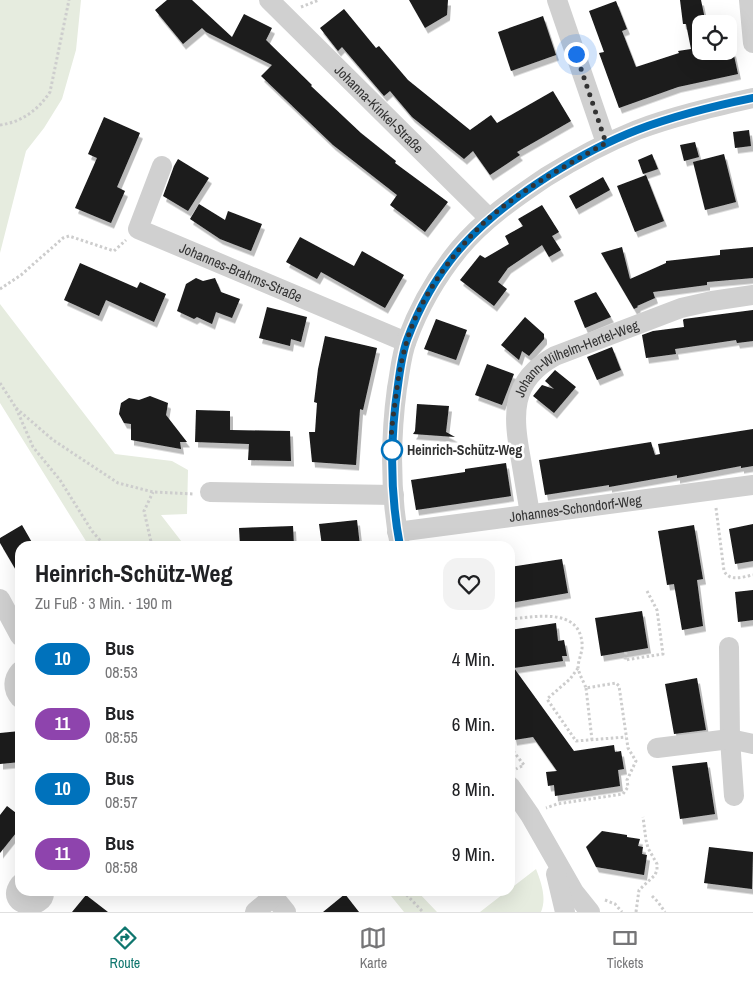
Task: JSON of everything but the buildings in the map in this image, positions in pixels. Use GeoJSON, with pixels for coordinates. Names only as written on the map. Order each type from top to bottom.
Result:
{"type":"FeatureCollection","features":[{"type":"Feature","properties":{"kind":"street","name":"Johanna-Kinkel-Straße"},"geometry":{"type":"LineString","coordinates":[[269,0],[489,218]]}},
{"type":"Feature","properties":{"kind":"street"},"geometry":{"type":"LineString","coordinates":[[557,0],[606,143]]}},
{"type":"Feature","properties":{"kind":"street"},"geometry":{"type":"LineString","coordinates":[[748,0],[753,42]]}},
{"type":"Feature","properties":{"kind":"street"},"geometry":{"type":"LineString","coordinates":[[399,539],[392,451],[394,417],[406,342],[420,309],[440,273],[460,248],[489,218],[566,165],[606,143],[678,116],[753,98]]}},
{"type":"Feature","properties":{"kind":"street"},"geometry":{"type":"LineString","coordinates":[[138,230],[162,166]]}},
{"type":"Feature","properties":{"kind":"street","name":"Johannes-Brahms-Straße"},"geometry":{"type":"LineString","coordinates":[[138,230],[406,342]]}},
{"type":"Feature","properties":{"kind":"street","name":"Johann-Wilhelm-Hertel-Weg"},"geometry":{"type":"LineString","coordinates":[[530,514],[515,421],[519,394],[532,373],[547,360],[555,356],[681,308],[753,294]]}},
{"type":"Feature","properties":{"kind":"street","name":"Johannes-Schondorf-Weg"},"geometry":{"type":"LineString","coordinates":[[399,539],[530,514],[753,485]]}},
{"type":"Feature","properties":{"kind":"street"},"geometry":{"type":"LineString","coordinates":[[210,492],[394,495]]}},
{"type":"Feature","properties":{"kind":"street"},"geometry":{"type":"LineString","coordinates":[[0,599],[15,627]]}},
{"type":"Feature","properties":{"kind":"street"},"geometry":{"type":"LineString","coordinates":[[729,647],[730,739],[734,796]]}},
{"type":"Feature","properties":{"kind":"street"},"geometry":{"type":"LineString","coordinates":[[12,694],[15,678]]}},
{"type":"Feature","properties":{"kind":"street"},"geometry":{"type":"LineString","coordinates":[[657,748],[730,739],[753,744]]}},
{"type":"Feature","properties":{"kind":"street"},"geometry":{"type":"LineString","coordinates":[[515,793],[530,815],[574,892],[590,912]]}},
{"type":"Feature","properties":{"kind":"street"},"geometry":{"type":"LineString","coordinates":[[548,848],[565,912]]}},
{"type":"Feature","properties":{"kind":"street"},"geometry":{"type":"LineString","coordinates":[[17,896],[21,904],[27,907],[38,904]]}},
{"type":"Feature","properties":{"kind":"street"},"geometry":{"type":"LineString","coordinates":[[255,912],[269,896]]}},
{"type":"Feature","properties":{"kind":"street"},"geometry":{"type":"LineString","coordinates":[[273,896],[286,912]]}},
{"type":"Feature","properties":{"kind":"path"},"geometry":{"type":"LineString","coordinates":[[0,125],[20,120],[32,113],[43,103],[50,92],[69,0]]}},
{"type":"Feature","properties":{"kind":"path"},"geometry":{"type":"LineString","coordinates":[[0,289],[21,275],[63,238],[70,236],[114,252],[138,230]]}},
{"type":"Feature","properties":{"kind":"path"},"geometry":{"type":"LineString","coordinates":[[0,383],[16,408],[33,447],[60,480],[92,531],[101,541]]}},
{"type":"Feature","properties":{"kind":"path"},"geometry":{"type":"LineString","coordinates":[[16,408],[53,440],[118,483],[153,492],[191,494],[210,492]]}},
{"type":"Feature","properties":{"kind":"path"},"geometry":{"type":"LineString","coordinates":[[713,490],[724,571],[726,575],[734,578],[753,575]]}},
{"type":"Feature","properties":{"kind":"path"},"geometry":{"type":"LineString","coordinates":[[151,541],[144,510],[153,492]]}},
{"type":"Feature","properties":{"kind":"path"},"geometry":{"type":"LineString","coordinates":[[626,652],[626,660],[663,654],[657,610],[647,591]]}},
{"type":"Feature","properties":{"kind":"path"},"geometry":{"type":"LineString","coordinates":[[515,618],[549,615],[565,618],[574,624],[580,634],[582,643],[582,653],[578,668],[570,679],[547,699],[576,741],[626,737]]}},
{"type":"Feature","properties":{"kind":"path"},"geometry":{"type":"LineString","coordinates":[[578,668],[586,688],[592,740]]}},
{"type":"Feature","properties":{"kind":"path"},"geometry":{"type":"LineString","coordinates":[[530,815],[557,804],[623,794],[627,791],[627,780],[636,761],[628,748],[619,686],[616,684],[586,688]]}},
{"type":"Feature","properties":{"kind":"path"},"geometry":{"type":"LineString","coordinates":[[515,753],[524,765],[515,770]]}},
{"type":"Feature","properties":{"kind":"path"},"geometry":{"type":"LineString","coordinates":[[636,912],[639,890],[655,875],[657,870],[657,864],[648,848],[643,816]]}},
{"type":"Feature","properties":{"kind":"path"},"geometry":{"type":"LineString","coordinates":[[408,896],[423,912]]}},
{"type":"Feature","properties":{"kind":"path"},"geometry":{"type":"LineString","coordinates":[[652,896],[665,912]]}},
{"type":"Feature","properties":{"kind":"shaded area"},"geometry":{"type":"Polygon","coordinates":[[[0,0],[81,0],[76,50],[62,99],[44,128],[26,151],[0,253],[0,0]]]}},
{"type":"Feature","properties":{"kind":"shaded area"},"geometry":{"type":"Polygon","coordinates":[[[0,304],[115,454],[172,461],[188,470],[187,514],[161,515],[181,541],[86,541],[0,403],[0,304]]]}},
{"type":"Feature","properties":{"kind":"shaded area"},"geometry":{"type":"Polygon","coordinates":[[[536,869],[543,896],[541,912],[480,912],[501,896],[515,896],[515,885],[536,869]]]}},
{"type":"Feature","properties":{"kind":"shaded area"},"geometry":{"type":"Polygon","coordinates":[[[391,896],[422,896],[437,912],[404,912],[391,896]]]}},
{"type":"Feature","properties":{"kind":"bus line","name":"10"},"geometry":{"type":"LineString","coordinates":[[399,541],[392,451],[400,373],[406,342],[420,309],[440,273],[460,248],[489,218],[566,165],[606,143],[638,130],[678,116],[753,98]]}},
{"type":"Feature","properties":{"kind":"place","name":"Heinrich-Schütz-Weg"},"geometry":{"type":"Point","coordinates":[392,450]}},
{"type":"Feature","properties":{"kind":"route"},"geometry":{"type":"LineString","coordinates":[[392,450],[394,417],[406,342],[420,309],[440,273],[460,248],[489,218],[566,165],[606,143],[576,54]]}}]}
